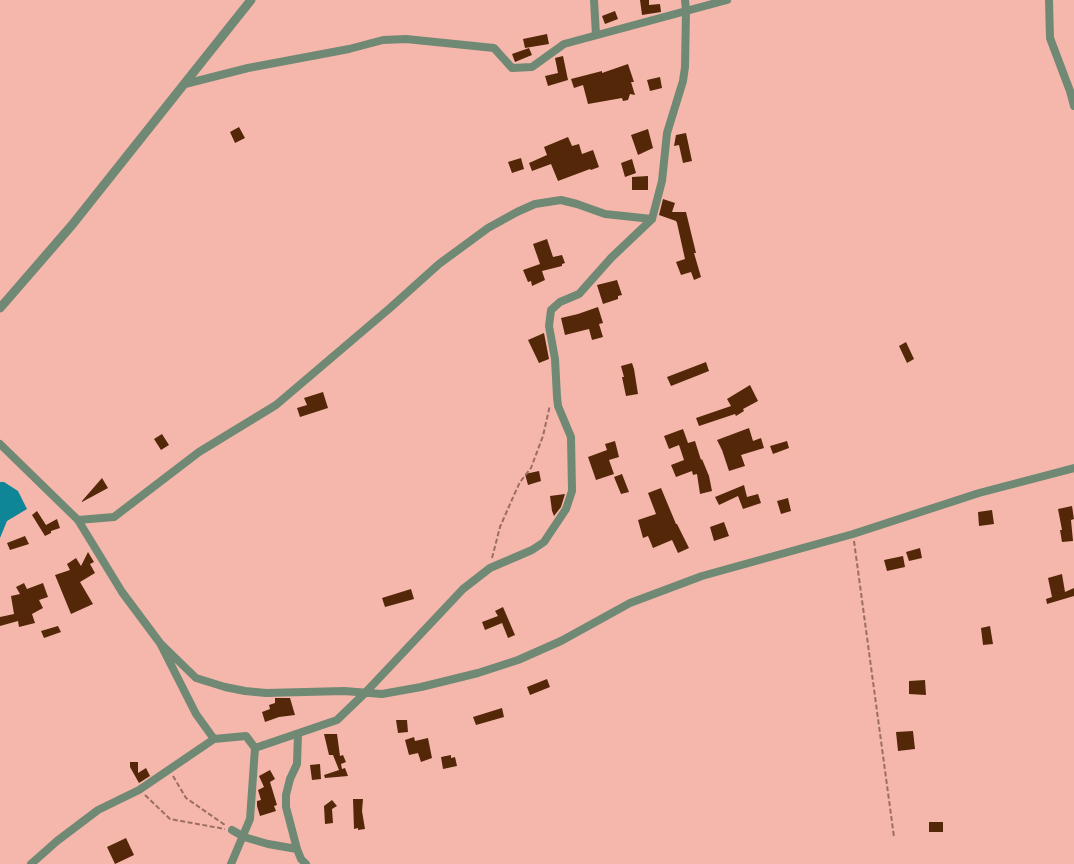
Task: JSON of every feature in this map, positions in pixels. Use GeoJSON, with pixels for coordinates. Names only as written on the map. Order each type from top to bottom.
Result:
{"type":"FeatureCollection","features":[{"type":"Feature","properties":{"kind":"street"},"geometry":{"type":"LineString","coordinates":[[0,308],[72,225],[252,0]]}},
{"type":"Feature","properties":{"kind":"street"},"geometry":{"type":"LineString","coordinates":[[594,0],[596,35]]}},
{"type":"Feature","properties":{"kind":"street"},"geometry":{"type":"LineString","coordinates":[[255,748],[337,720],[463,589],[490,568],[532,550],[544,542],[570,501],[572,492],[571,437],[558,406],[555,359],[549,326],[552,310],[560,302],[578,294],[611,258],[652,219],[662,182],[667,133],[683,81],[685,67],[685,0]]}},
{"type":"Feature","properties":{"kind":"street"},"geometry":{"type":"LineString","coordinates":[[185,84],[248,68],[349,49],[382,40],[406,39],[494,48],[512,68],[532,67],[564,44],[727,0]]}},
{"type":"Feature","properties":{"kind":"street"},"geometry":{"type":"LineString","coordinates":[[1049,0],[1050,38],[1074,106]]}},
{"type":"Feature","properties":{"kind":"street"},"geometry":{"type":"LineString","coordinates":[[78,520],[114,516],[199,452],[276,405],[439,264],[488,228],[517,212],[535,204],[561,200],[605,214],[652,219]]}},
{"type":"Feature","properties":{"kind":"street"},"geometry":{"type":"LineString","coordinates":[[0,444],[78,520],[122,592],[160,643],[196,678],[225,687],[266,693],[319,691],[382,694],[478,673],[561,641],[630,603],[702,576],[853,534],[980,493],[1074,468]]}},
{"type":"Feature","properties":{"kind":"street"},"geometry":{"type":"LineString","coordinates":[[160,643],[196,714],[214,739]]}},
{"type":"Feature","properties":{"kind":"street"},"geometry":{"type":"LineString","coordinates":[[298,734],[296,764],[286,795],[286,807],[297,849],[301,859],[306,864]]}},
{"type":"Feature","properties":{"kind":"street"},"geometry":{"type":"LineString","coordinates":[[31,864],[57,840],[98,810],[139,790],[214,739],[246,736],[255,748],[250,818],[231,864]]}},
{"type":"Feature","properties":{"kind":"street"},"geometry":{"type":"LineString","coordinates":[[232,830],[268,844],[297,849]]}},
{"type":"Feature","properties":{"kind":"path"},"geometry":{"type":"LineString","coordinates":[[490,568],[500,527],[520,482],[531,468],[543,436],[548,408],[556,392]]}},
{"type":"Feature","properties":{"kind":"path"},"geometry":{"type":"LineString","coordinates":[[853,534],[894,837]]}},
{"type":"Feature","properties":{"kind":"path"},"geometry":{"type":"LineString","coordinates":[[170,769],[186,798],[232,830]]}},
{"type":"Feature","properties":{"kind":"path"},"geometry":{"type":"LineString","coordinates":[[139,790],[170,819],[232,830]]}},
{"type":"Feature","properties":{"kind":"water"},"geometry":{"type":"Polygon","coordinates":[[[0,482],[4,482],[18,491],[27,509],[7,521],[0,538],[0,482]]]}},
{"type":"Feature","properties":{"kind":"building"},"geometry":{"type":"Polygon","coordinates":[[[640,0],[649,0],[649,5],[660,4],[661,12],[642,15],[640,0]]]}},
{"type":"Feature","properties":{"kind":"building"},"geometry":{"type":"Polygon","coordinates":[[[615,11],[618,19],[605,24],[602,16],[615,11]]]}},
{"type":"Feature","properties":{"kind":"building"},"geometry":{"type":"Polygon","coordinates":[[[547,34],[549,44],[525,48],[523,39],[547,34]]]}},
{"type":"Feature","properties":{"kind":"building"},"geometry":{"type":"Polygon","coordinates":[[[529,48],[532,55],[515,62],[512,54],[529,48]]]}},
{"type":"Feature","properties":{"kind":"building"},"geometry":{"type":"Polygon","coordinates":[[[563,56],[568,80],[548,86],[545,76],[558,73],[555,58],[563,56]]]}},
{"type":"Feature","properties":{"kind":"building"},"geometry":{"type":"Polygon","coordinates":[[[628,64],[634,82],[631,82],[635,95],[630,94],[628,100],[623,101],[622,98],[588,104],[583,85],[574,88],[571,79],[602,71],[602,73],[628,64]]]}},
{"type":"Feature","properties":{"kind":"building"},"geometry":{"type":"Polygon","coordinates":[[[660,77],[662,88],[650,91],[647,80],[660,77]]]}},
{"type":"Feature","properties":{"kind":"building"},"geometry":{"type":"Polygon","coordinates":[[[239,127],[245,138],[235,143],[230,132],[239,127]]]}},
{"type":"Feature","properties":{"kind":"building"},"geometry":{"type":"Polygon","coordinates":[[[648,129],[653,148],[638,155],[631,135],[648,129]]]}},
{"type":"Feature","properties":{"kind":"building"},"geometry":{"type":"Polygon","coordinates":[[[686,133],[692,161],[683,163],[679,145],[674,146],[676,135],[686,133]]]}},
{"type":"Feature","properties":{"kind":"building"},"geometry":{"type":"Polygon","coordinates":[[[568,137],[572,146],[579,144],[582,154],[593,150],[599,167],[558,181],[551,164],[532,171],[529,163],[547,155],[544,147],[568,137]]]}},
{"type":"Feature","properties":{"kind":"building"},"geometry":{"type":"Polygon","coordinates":[[[521,158],[524,169],[512,173],[508,162],[521,158]]]}},
{"type":"Feature","properties":{"kind":"building"},"geometry":{"type":"Polygon","coordinates":[[[632,159],[636,173],[625,177],[621,163],[632,159]]]}},
{"type":"Feature","properties":{"kind":"building"},"geometry":{"type":"Polygon","coordinates":[[[648,176],[648,190],[632,190],[632,177],[648,176]]]}},
{"type":"Feature","properties":{"kind":"building"},"geometry":{"type":"Polygon","coordinates":[[[663,199],[675,203],[672,212],[686,212],[701,277],[694,280],[691,272],[681,275],[676,262],[685,259],[677,223],[659,215],[663,199]]]}},
{"type":"Feature","properties":{"kind":"building"},"geometry":{"type":"Polygon","coordinates":[[[547,239],[553,257],[562,255],[565,263],[562,266],[542,271],[545,280],[532,286],[531,281],[528,282],[523,270],[540,264],[533,244],[547,239]]]}},
{"type":"Feature","properties":{"kind":"building"},"geometry":{"type":"Polygon","coordinates":[[[617,280],[622,295],[618,296],[618,299],[603,304],[597,285],[617,280]]]}},
{"type":"Feature","properties":{"kind":"building"},"geometry":{"type":"Polygon","coordinates":[[[598,307],[603,323],[599,324],[603,337],[592,340],[589,329],[565,335],[561,318],[598,307]]]}},
{"type":"Feature","properties":{"kind":"building"},"geometry":{"type":"Polygon","coordinates":[[[544,333],[549,359],[539,363],[528,340],[544,333]]]}},
{"type":"Feature","properties":{"kind":"building"},"geometry":{"type":"Polygon","coordinates":[[[906,342],[914,359],[907,363],[899,346],[906,342]]]}},
{"type":"Feature","properties":{"kind":"building"},"geometry":{"type":"Polygon","coordinates":[[[706,362],[709,371],[671,386],[667,377],[706,362]]]}},
{"type":"Feature","properties":{"kind":"building"},"geometry":{"type":"Polygon","coordinates":[[[632,363],[638,394],[626,396],[621,366],[632,363]]]}},
{"type":"Feature","properties":{"kind":"building"},"geometry":{"type":"Polygon","coordinates":[[[750,385],[758,401],[743,409],[744,411],[736,416],[735,414],[699,426],[696,418],[731,406],[727,399],[750,385]]]}},
{"type":"Feature","properties":{"kind":"building"},"geometry":{"type":"Polygon","coordinates":[[[323,392],[328,408],[300,417],[297,408],[307,405],[304,398],[323,392]]]}},
{"type":"Feature","properties":{"kind":"building"},"geometry":{"type":"Polygon","coordinates":[[[749,428],[753,441],[761,438],[764,448],[741,455],[745,466],[729,471],[717,440],[749,428]]]}},
{"type":"Feature","properties":{"kind":"building"},"geometry":{"type":"Polygon","coordinates":[[[683,429],[688,443],[695,441],[709,476],[712,491],[700,494],[697,474],[693,475],[692,471],[676,477],[671,465],[684,460],[679,445],[669,449],[664,436],[683,429]]]}},
{"type":"Feature","properties":{"kind":"building"},"geometry":{"type":"Polygon","coordinates":[[[162,434],[169,445],[161,450],[154,439],[162,434]]]}},
{"type":"Feature","properties":{"kind":"building"},"geometry":{"type":"Polygon","coordinates":[[[615,441],[619,457],[609,460],[614,474],[596,480],[588,457],[607,450],[605,444],[615,441]]]}},
{"type":"Feature","properties":{"kind":"building"},"geometry":{"type":"Polygon","coordinates":[[[787,441],[789,448],[773,454],[770,446],[787,441]]]}},
{"type":"Feature","properties":{"kind":"building"},"geometry":{"type":"Polygon","coordinates":[[[539,471],[541,481],[528,485],[525,474],[539,471]]]}},
{"type":"Feature","properties":{"kind":"building"},"geometry":{"type":"Polygon","coordinates":[[[622,474],[629,492],[621,494],[614,477],[622,474]]]}},
{"type":"Feature","properties":{"kind":"building"},"geometry":{"type":"Polygon","coordinates":[[[102,478],[108,488],[82,502],[82,501],[102,478]]]}},
{"type":"Feature","properties":{"kind":"building"},"geometry":{"type":"Polygon","coordinates":[[[744,485],[747,497],[758,494],[761,503],[743,509],[738,496],[719,505],[715,497],[744,485]]]}},
{"type":"Feature","properties":{"kind":"building"},"geometry":{"type":"Polygon","coordinates":[[[661,488],[676,524],[689,548],[678,553],[672,540],[653,548],[648,536],[643,538],[638,520],[656,514],[648,493],[661,488]]]}},
{"type":"Feature","properties":{"kind":"building"},"geometry":{"type":"Polygon","coordinates":[[[565,494],[561,507],[554,516],[550,496],[565,494]]]}},
{"type":"Feature","properties":{"kind":"building"},"geometry":{"type":"Polygon","coordinates":[[[788,498],[791,511],[781,514],[777,501],[788,498]]]}},
{"type":"Feature","properties":{"kind":"building"},"geometry":{"type":"Polygon","coordinates":[[[1072,506],[1074,519],[1071,520],[1073,541],[1062,542],[1058,509],[1072,506]]]}},
{"type":"Feature","properties":{"kind":"building"},"geometry":{"type":"Polygon","coordinates":[[[992,510],[994,524],[979,526],[978,512],[992,510]]]}},
{"type":"Feature","properties":{"kind":"building"},"geometry":{"type":"Polygon","coordinates":[[[37,511],[46,525],[57,519],[60,528],[51,531],[51,533],[45,536],[32,515],[37,511]]]}},
{"type":"Feature","properties":{"kind":"building"},"geometry":{"type":"Polygon","coordinates":[[[724,522],[729,536],[714,541],[710,527],[724,522]]]}},
{"type":"Feature","properties":{"kind":"building"},"geometry":{"type":"Polygon","coordinates":[[[25,536],[29,544],[10,550],[7,543],[25,536]]]}},
{"type":"Feature","properties":{"kind":"building"},"geometry":{"type":"Polygon","coordinates":[[[920,548],[922,558],[909,561],[906,552],[920,548]]]}},
{"type":"Feature","properties":{"kind":"building"},"geometry":{"type":"Polygon","coordinates":[[[88,552],[94,562],[90,564],[95,573],[80,582],[93,604],[71,614],[55,575],[70,570],[67,564],[76,558],[81,566],[88,552]]]}},
{"type":"Feature","properties":{"kind":"building"},"geometry":{"type":"Polygon","coordinates":[[[903,556],[905,567],[887,571],[884,560],[903,556]]]}},
{"type":"Feature","properties":{"kind":"building"},"geometry":{"type":"Polygon","coordinates":[[[1062,574],[1065,592],[1074,588],[1074,596],[1047,604],[1046,599],[1052,597],[1048,578],[1062,574]]]}},
{"type":"Feature","properties":{"kind":"building"},"geometry":{"type":"Polygon","coordinates":[[[24,583],[27,589],[43,583],[48,597],[39,600],[43,608],[32,614],[35,623],[19,627],[18,621],[0,626],[0,617],[14,614],[11,596],[20,594],[16,587],[24,583]]]}},
{"type":"Feature","properties":{"kind":"building"},"geometry":{"type":"Polygon","coordinates":[[[411,589],[414,599],[385,607],[382,598],[411,589]]]}},
{"type":"Feature","properties":{"kind":"building"},"geometry":{"type":"Polygon","coordinates":[[[503,607],[515,635],[508,638],[502,623],[485,630],[482,622],[498,616],[495,611],[503,607]]]}},
{"type":"Feature","properties":{"kind":"building"},"geometry":{"type":"Polygon","coordinates":[[[58,626],[61,632],[44,638],[41,631],[58,626]]]}},
{"type":"Feature","properties":{"kind":"building"},"geometry":{"type":"Polygon","coordinates":[[[990,626],[993,644],[983,645],[981,628],[990,626]]]}},
{"type":"Feature","properties":{"kind":"building"},"geometry":{"type":"Polygon","coordinates":[[[547,679],[550,687],[530,695],[527,687],[547,679]]]}},
{"type":"Feature","properties":{"kind":"building"},"geometry":{"type":"Polygon","coordinates":[[[925,680],[926,695],[909,694],[909,681],[925,680]]]}},
{"type":"Feature","properties":{"kind":"building"},"geometry":{"type":"Polygon","coordinates":[[[275,698],[290,698],[295,715],[279,717],[265,722],[262,712],[270,709],[269,705],[275,703],[275,698]]]}},
{"type":"Feature","properties":{"kind":"building"},"geometry":{"type":"Polygon","coordinates":[[[502,708],[504,717],[476,725],[473,717],[502,708]]]}},
{"type":"Feature","properties":{"kind":"building"},"geometry":{"type":"Polygon","coordinates":[[[396,720],[407,720],[408,732],[398,733],[396,720]]]}},
{"type":"Feature","properties":{"kind":"building"},"geometry":{"type":"Polygon","coordinates":[[[913,731],[915,749],[898,751],[896,732],[913,731]]]}},
{"type":"Feature","properties":{"kind":"building"},"geometry":{"type":"Polygon","coordinates":[[[324,734],[337,734],[340,756],[343,755],[346,762],[341,764],[342,769],[345,768],[348,776],[325,778],[324,775],[339,770],[333,755],[329,755],[324,734]]]}},
{"type":"Feature","properties":{"kind":"building"},"geometry":{"type":"Polygon","coordinates":[[[414,737],[415,741],[428,738],[432,758],[421,762],[418,753],[409,755],[405,740],[414,737]]]}},
{"type":"Feature","properties":{"kind":"building"},"geometry":{"type":"Polygon","coordinates":[[[451,755],[451,758],[455,757],[457,766],[443,769],[441,757],[451,755]]]}},
{"type":"Feature","properties":{"kind":"building"},"geometry":{"type":"Polygon","coordinates":[[[130,762],[138,762],[138,773],[146,768],[150,776],[139,783],[130,767],[130,762]]]}},
{"type":"Feature","properties":{"kind":"building"},"geometry":{"type":"Polygon","coordinates":[[[320,764],[321,779],[312,780],[310,765],[320,764]]]}},
{"type":"Feature","properties":{"kind":"building"},"geometry":{"type":"Polygon","coordinates":[[[270,770],[275,779],[270,782],[277,805],[274,806],[276,811],[260,816],[257,801],[261,800],[258,790],[264,787],[259,776],[270,770]]]}},
{"type":"Feature","properties":{"kind":"building"},"geometry":{"type":"Polygon","coordinates":[[[353,799],[363,799],[362,811],[365,829],[354,829],[353,799]]]}},
{"type":"Feature","properties":{"kind":"building"},"geometry":{"type":"Polygon","coordinates":[[[332,800],[337,806],[332,809],[333,823],[325,824],[324,806],[332,800]]]}},
{"type":"Feature","properties":{"kind":"building"},"geometry":{"type":"Polygon","coordinates":[[[929,822],[943,822],[943,832],[929,832],[929,822]]]}},
{"type":"Feature","properties":{"kind":"building"},"geometry":{"type":"Polygon","coordinates":[[[126,838],[134,855],[115,864],[107,847],[126,838]]]}}]}
